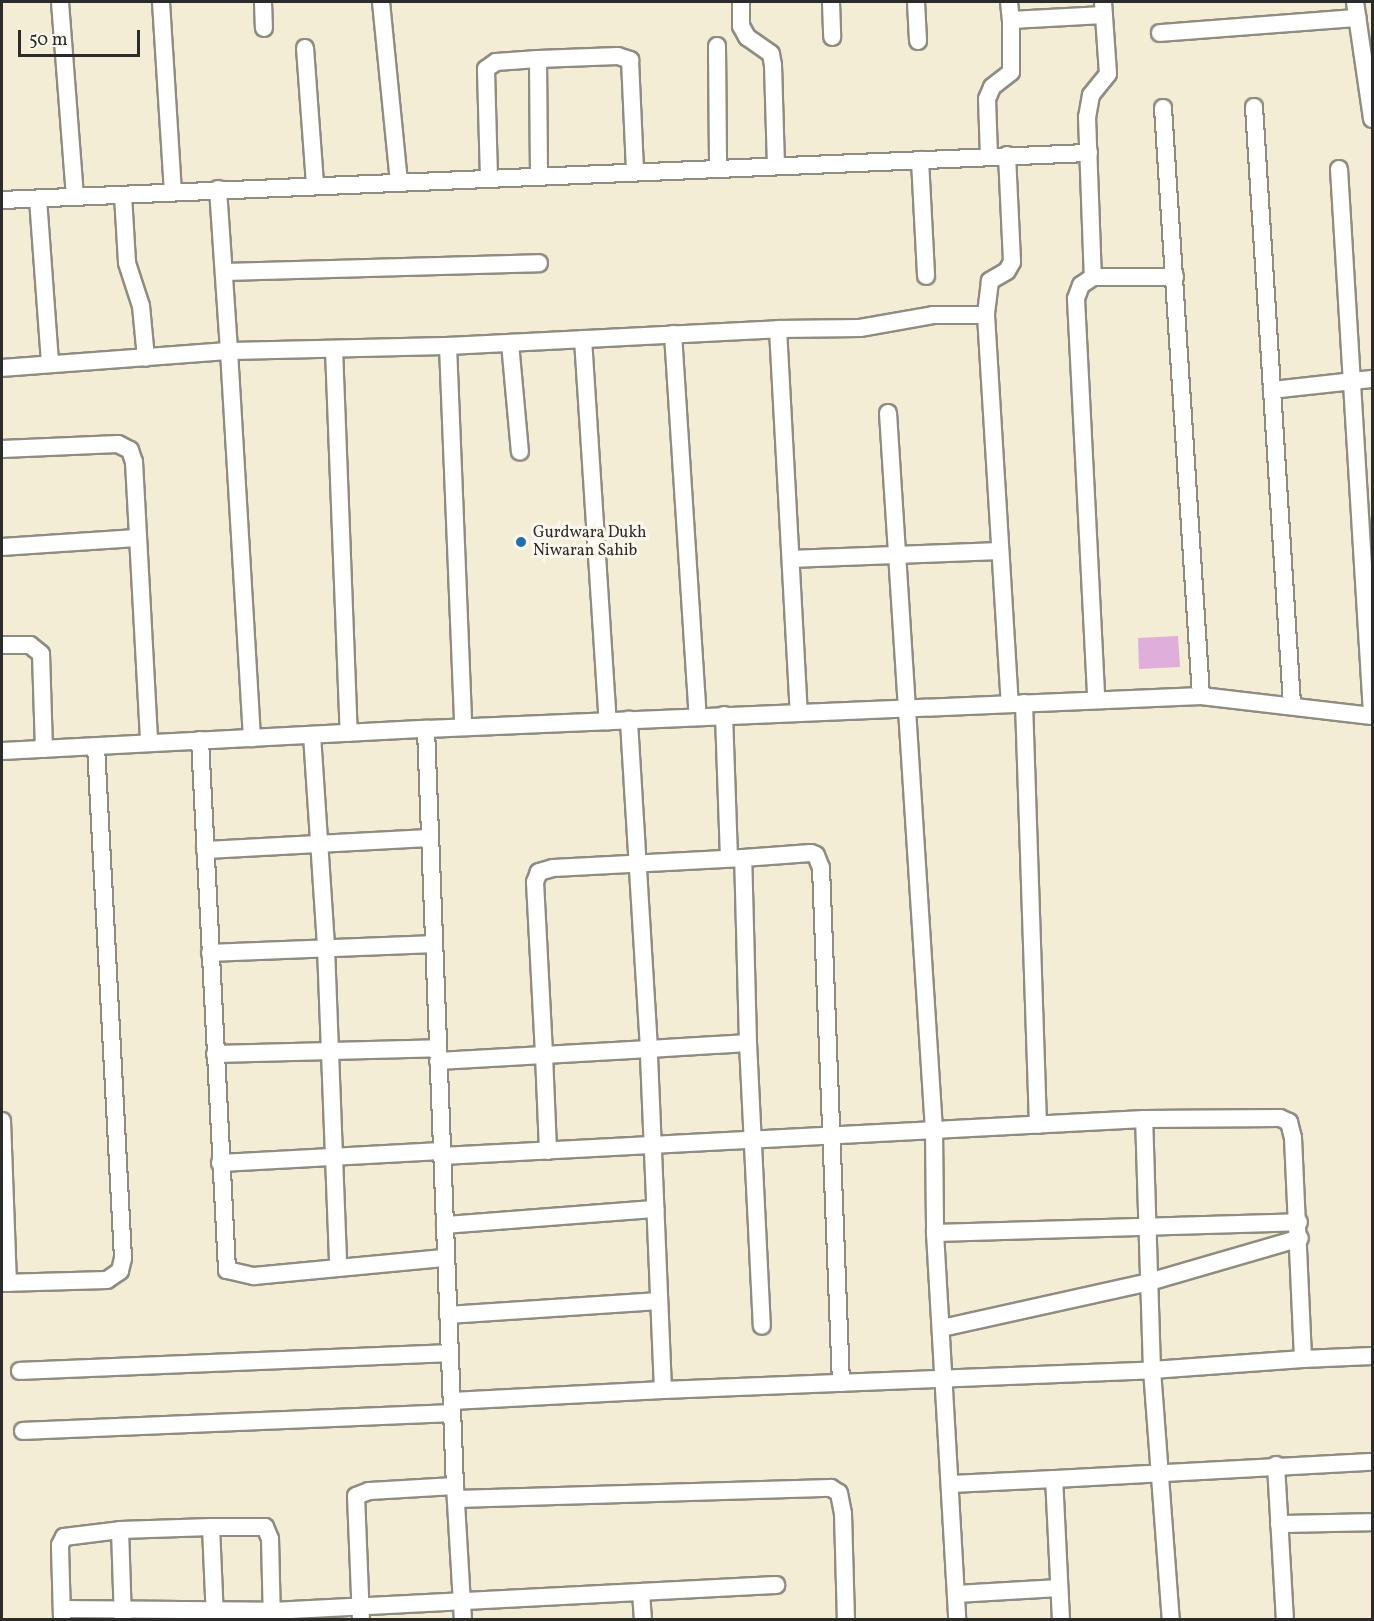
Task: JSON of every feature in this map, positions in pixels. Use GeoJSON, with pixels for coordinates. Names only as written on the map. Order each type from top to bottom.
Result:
{"type":"FeatureCollection","features":[{"type":"Feature","properties":{"kind":"street"},"geometry":{"type":"LineString","coordinates":[[60,2],[75,196]]}},
{"type":"Feature","properties":{"kind":"street"},"geometry":{"type":"LineString","coordinates":[[161,2],[173,191]]}},
{"type":"Feature","properties":{"kind":"street"},"geometry":{"type":"LineString","coordinates":[[263,2],[264,28]]}},
{"type":"Feature","properties":{"kind":"street"},"geometry":{"type":"LineString","coordinates":[[381,2],[399,182]]}},
{"type":"Feature","properties":{"kind":"street"},"geometry":{"type":"LineString","coordinates":[[741,2],[741,26],[747,37],[771,54],[776,165]]}},
{"type":"Feature","properties":{"kind":"street"},"geometry":{"type":"LineString","coordinates":[[831,2],[832,37]]}},
{"type":"Feature","properties":{"kind":"street"},"geometry":{"type":"LineString","coordinates":[[916,2],[918,41]]}},
{"type":"Feature","properties":{"kind":"street"},"geometry":{"type":"LineString","coordinates":[[989,156],[987,99],[992,87],[1007,78],[1012,69],[1010,2]]}},
{"type":"Feature","properties":{"kind":"street"},"geometry":{"type":"LineString","coordinates":[[1011,20],[1103,8],[1108,74],[1089,103],[1093,277]]}},
{"type":"Feature","properties":{"kind":"street"},"geometry":{"type":"LineString","coordinates":[[1160,33],[1356,10],[1368,58],[1372,119]]}},
{"type":"Feature","properties":{"kind":"street"},"geometry":{"type":"LineString","coordinates":[[717,46],[718,168]]}},
{"type":"Feature","properties":{"kind":"street"},"geometry":{"type":"LineString","coordinates":[[305,48],[315,185]]}},
{"type":"Feature","properties":{"kind":"street"},"geometry":{"type":"LineString","coordinates":[[489,178],[486,69],[496,62],[538,59],[618,56],[630,60],[635,171]]}},
{"type":"Feature","properties":{"kind":"street"},"geometry":{"type":"LineString","coordinates":[[538,59],[539,176]]}},
{"type":"Feature","properties":{"kind":"street"},"geometry":{"type":"LineString","coordinates":[[1254,107],[1292,704]]}},
{"type":"Feature","properties":{"kind":"street"},"geometry":{"type":"LineString","coordinates":[[1162,108],[1201,696]]}},
{"type":"Feature","properties":{"kind":"street"},"geometry":{"type":"LineString","coordinates":[[2,200],[1089,153]]}},
{"type":"Feature","properties":{"kind":"street"},"geometry":{"type":"LineString","coordinates":[[1007,155],[1012,262],[1007,271],[990,281],[986,315],[999,551],[1017,703],[1038,1125]]}},
{"type":"Feature","properties":{"kind":"street"},"geometry":{"type":"LineString","coordinates":[[920,160],[926,276]]}},
{"type":"Feature","properties":{"kind":"street"},"geometry":{"type":"LineString","coordinates":[[2,752],[698,716],[1201,696],[1292,704],[1372,715],[1339,170]]}},
{"type":"Feature","properties":{"kind":"street"},"geometry":{"type":"LineString","coordinates":[[218,189],[252,738]]}},
{"type":"Feature","properties":{"kind":"street"},"geometry":{"type":"LineString","coordinates":[[123,195],[126,257],[141,306],[146,358]]}},
{"type":"Feature","properties":{"kind":"street"},"geometry":{"type":"LineString","coordinates":[[38,199],[50,364]]}},
{"type":"Feature","properties":{"kind":"street"},"geometry":{"type":"LineString","coordinates":[[224,272],[538,263]]}},
{"type":"Feature","properties":{"kind":"street"},"geometry":{"type":"LineString","coordinates":[[1096,700],[1076,299],[1081,285],[1093,277],[1175,277]]}},
{"type":"Feature","properties":{"kind":"street"},"geometry":{"type":"LineString","coordinates":[[2,368],[229,351],[448,346],[778,329],[860,328],[933,315],[986,315]]}},
{"type":"Feature","properties":{"kind":"street"},"geometry":{"type":"LineString","coordinates":[[778,329],[799,712]]}},
{"type":"Feature","properties":{"kind":"street"},"geometry":{"type":"LineString","coordinates":[[673,334],[698,716]]}},
{"type":"Feature","properties":{"kind":"street"},"geometry":{"type":"LineString","coordinates":[[583,339],[608,721]]}},
{"type":"Feature","properties":{"kind":"street"},"geometry":{"type":"LineString","coordinates":[[510,343],[520,452]]}},
{"type":"Feature","properties":{"kind":"street"},"geometry":{"type":"LineString","coordinates":[[448,346],[463,727]]}},
{"type":"Feature","properties":{"kind":"street"},"geometry":{"type":"LineString","coordinates":[[334,349],[349,733]]}},
{"type":"Feature","properties":{"kind":"street"},"geometry":{"type":"LineString","coordinates":[[1272,390],[1372,379]]}},
{"type":"Feature","properties":{"kind":"street"},"geometry":{"type":"LineString","coordinates":[[888,413],[934,1130],[935,1233],[952,1484],[957,1620]]}},
{"type":"Feature","properties":{"kind":"street"},"geometry":{"type":"LineString","coordinates":[[2,449],[112,444],[127,447],[134,462],[136,538],[149,743]]}},
{"type":"Feature","properties":{"kind":"street"},"geometry":{"type":"LineString","coordinates":[[2,547],[136,538]]}},
{"type":"Feature","properties":{"kind":"street"},"geometry":{"type":"LineString","coordinates":[[791,559],[999,551]]}},
{"type":"Feature","properties":{"kind":"street"},"geometry":{"type":"LineString","coordinates":[[2,645],[30,645],[41,654],[44,749]]}},
{"type":"Feature","properties":{"kind":"street"},"geometry":{"type":"LineString","coordinates":[[724,715],[748,1043],[762,1326]]}},
{"type":"Feature","properties":{"kind":"street"},"geometry":{"type":"LineString","coordinates":[[629,720],[649,1049],[663,1390]]}},
{"type":"Feature","properties":{"kind":"street"},"geometry":{"type":"LineString","coordinates":[[426,729],[448,1315],[463,1620]]}},
{"type":"Feature","properties":{"kind":"street"},"geometry":{"type":"LineString","coordinates":[[312,735],[326,948],[338,1267]]}},
{"type":"Feature","properties":{"kind":"street"},"geometry":{"type":"LineString","coordinates":[[200,740],[224,1259],[231,1273],[254,1276],[446,1258]]}},
{"type":"Feature","properties":{"kind":"street"},"geometry":{"type":"LineString","coordinates":[[2,1121],[5,1283],[107,1280],[120,1271],[123,1258],[96,747]]}},
{"type":"Feature","properties":{"kind":"street"},"geometry":{"type":"LineString","coordinates":[[205,850],[430,838]]}},
{"type":"Feature","properties":{"kind":"street"},"geometry":{"type":"LineString","coordinates":[[549,1151],[536,876],[553,868],[811,853],[820,860],[842,1383]]}},
{"type":"Feature","properties":{"kind":"street"},"geometry":{"type":"LineString","coordinates":[[210,953],[434,944]]}},
{"type":"Feature","properties":{"kind":"street"},"geometry":{"type":"LineString","coordinates":[[215,1054],[330,1051],[438,1055],[544,1055],[748,1043]]}},
{"type":"Feature","properties":{"kind":"street"},"geometry":{"type":"LineString","coordinates":[[220,1164],[333,1157],[549,1151],[1144,1119],[1271,1117],[1289,1122],[1299,1230],[1303,1359]]}},
{"type":"Feature","properties":{"kind":"street"},"geometry":{"type":"LineString","coordinates":[[1144,1119],[1152,1370],[1163,1472],[1172,1620]]}},
{"type":"Feature","properties":{"kind":"street"},"geometry":{"type":"LineString","coordinates":[[445,1225],[655,1209]]}},
{"type":"Feature","properties":{"kind":"street"},"geometry":{"type":"LineString","coordinates":[[935,1233],[1147,1228],[1299,1230]]}},
{"type":"Feature","properties":{"kind":"street"},"geometry":{"type":"LineString","coordinates":[[942,1328],[1149,1282],[1299,1230]]}},
{"type":"Feature","properties":{"kind":"street"},"geometry":{"type":"LineString","coordinates":[[448,1315],[659,1301]]}},
{"type":"Feature","properties":{"kind":"street"},"geometry":{"type":"LineString","coordinates":[[20,1371],[450,1353]]}},
{"type":"Feature","properties":{"kind":"street"},"geometry":{"type":"LineString","coordinates":[[23,1431],[452,1407],[663,1390],[1152,1370],[1372,1356]]}},
{"type":"Feature","properties":{"kind":"street"},"geometry":{"type":"LineString","coordinates":[[952,1484],[1276,1464],[1372,1462]]}},
{"type":"Feature","properties":{"kind":"street"},"geometry":{"type":"LineString","coordinates":[[1276,1464],[1285,1620]]}},
{"type":"Feature","properties":{"kind":"street"},"geometry":{"type":"LineString","coordinates":[[1054,1479],[1061,1620]]}},
{"type":"Feature","properties":{"kind":"street"},"geometry":{"type":"LineString","coordinates":[[361,1613],[356,1496],[369,1491],[456,1493],[831,1488],[839,1493],[843,1514],[846,1620]]}},
{"type":"Feature","properties":{"kind":"street"},"geometry":{"type":"LineString","coordinates":[[1279,1524],[1372,1522]]}},
{"type":"Feature","properties":{"kind":"street"},"geometry":{"type":"LineString","coordinates":[[211,1527],[215,1615]]}},
{"type":"Feature","properties":{"kind":"street"},"geometry":{"type":"LineString","coordinates":[[272,1615],[270,1539],[266,1527],[120,1530],[64,1537],[62,1615],[272,1615],[361,1613],[462,1600],[776,1585]]}},
{"type":"Feature","properties":{"kind":"street"},"geometry":{"type":"LineString","coordinates":[[120,1530],[123,1615]]}},
{"type":"Feature","properties":{"kind":"street"},"geometry":{"type":"LineString","coordinates":[[956,1594],[1059,1587]]}},
{"type":"Feature","properties":{"kind":"street"},"geometry":{"type":"LineString","coordinates":[[642,1592],[643,1620]]}},
{"type":"Feature","properties":{"kind":"building"},"geometry":{"type":"Polygon","coordinates":[[[1178,636],[1180,667],[1139,669],[1138,638],[1178,636]]]}},
{"type":"Feature","properties":{"kind":"place","name":"Gurdwara Dukh Niwaran Sahib"},"geometry":{"type":"Point","coordinates":[521,542]}}]}
